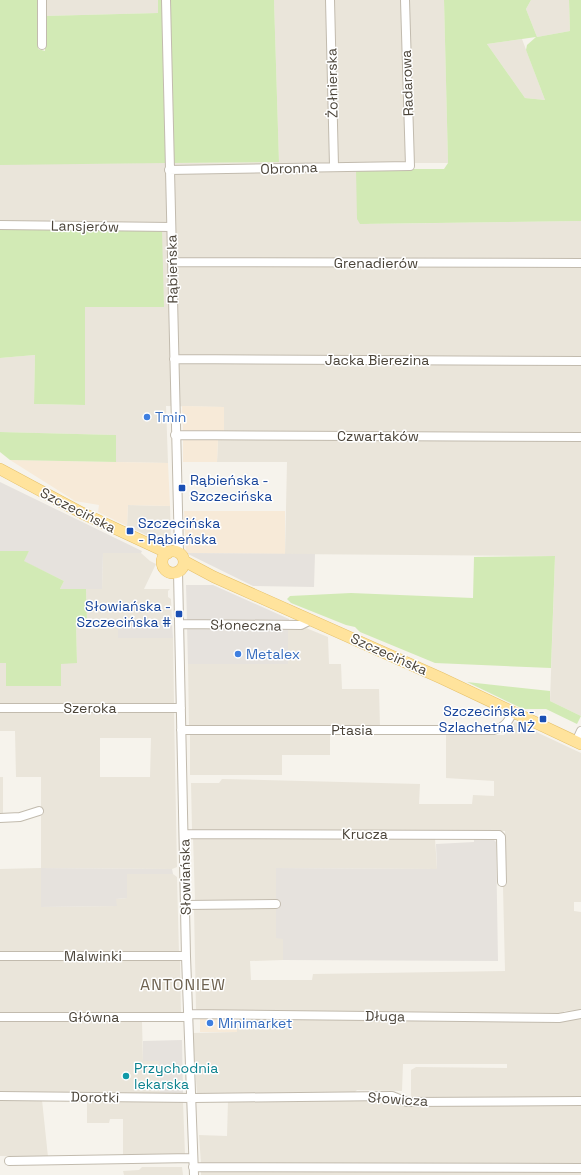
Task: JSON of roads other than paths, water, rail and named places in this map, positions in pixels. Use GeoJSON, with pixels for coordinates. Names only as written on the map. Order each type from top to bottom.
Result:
{"type":"FeatureCollection","features":[{"type":"Feature","properties":{"kind":"main road","name":"Szczecińska"},"geometry":{"type":"LineString","coordinates":[[0,469],[176,562],[311,620],[578,743]]}},
{"type":"Feature","properties":{"kind":"street"},"geometry":{"type":"LineString","coordinates":[[42,0],[42,45]]}},
{"type":"Feature","properties":{"kind":"street","name":"Rąbieńska"},"geometry":{"type":"LineString","coordinates":[[166,0],[174,359],[177,538],[176,562]]}},
{"type":"Feature","properties":{"kind":"street","name":"Żołnierska"},"geometry":{"type":"LineString","coordinates":[[330,0],[334,166]]}},
{"type":"Feature","properties":{"kind":"street","name":"Radarowa"},"geometry":{"type":"LineString","coordinates":[[405,0],[410,166]]}},
{"type":"Feature","properties":{"kind":"street","name":"Obronna"},"geometry":{"type":"LineString","coordinates":[[169,170],[271,169],[334,166],[410,166]]}},
{"type":"Feature","properties":{"kind":"street","name":"Lansjerów"},"geometry":{"type":"LineString","coordinates":[[0,225],[171,227]]}},
{"type":"Feature","properties":{"kind":"street","name":"Grenadierów"},"geometry":{"type":"LineString","coordinates":[[172,262],[581,263]]}},
{"type":"Feature","properties":{"kind":"street","name":"Jacka Bierezina"},"geometry":{"type":"LineString","coordinates":[[174,359],[581,361]]}},
{"type":"Feature","properties":{"kind":"street","name":"Czwartaków"},"geometry":{"type":"LineString","coordinates":[[175,435],[581,437]]}},
{"type":"Feature","properties":{"kind":"street","name":"Słowiańska"},"geometry":{"type":"LineString","coordinates":[[176,562],[179,624],[186,956],[194,1171]]}},
{"type":"Feature","properties":{"kind":"street","name":"Słoneczna"},"geometry":{"type":"LineString","coordinates":[[179,624],[301,625],[311,620]]}},
{"type":"Feature","properties":{"kind":"street","name":"Szeroka"},"geometry":{"type":"LineString","coordinates":[[0,708],[181,708]]}},
{"type":"Feature","properties":{"kind":"street","name":"Ptasia"},"geometry":{"type":"LineString","coordinates":[[181,730],[494,730],[502,728],[508,723],[513,712]]}},
{"type":"Feature","properties":{"kind":"street"},"geometry":{"type":"LineString","coordinates":[[578,743],[581,731]]}},
{"type":"Feature","properties":{"kind":"street"},"geometry":{"type":"LineString","coordinates":[[0,818],[20,817],[39,812]]}},
{"type":"Feature","properties":{"kind":"street","name":"Krucza"},"geometry":{"type":"LineString","coordinates":[[184,834],[499,835],[501,837],[502,882]]}},
{"type":"Feature","properties":{"kind":"street"},"geometry":{"type":"LineString","coordinates":[[185,905],[276,904]]}},
{"type":"Feature","properties":{"kind":"street","name":"Malwinki"},"geometry":{"type":"LineString","coordinates":[[0,956],[186,956]]}},
{"type":"Feature","properties":{"kind":"street","name":"Długa"},"geometry":{"type":"LineString","coordinates":[[188,1016],[559,1018],[581,1014]]}},
{"type":"Feature","properties":{"kind":"street","name":"Główna"},"geometry":{"type":"LineString","coordinates":[[0,1017],[188,1016]]}},
{"type":"Feature","properties":{"kind":"street","name":"Dorotki"},"geometry":{"type":"LineString","coordinates":[[0,1096],[191,1098]]}},
{"type":"Feature","properties":{"kind":"street","name":"Słowicza"},"geometry":{"type":"LineString","coordinates":[[191,1098],[392,1096],[407,1102],[581,1101]]}},
{"type":"Feature","properties":{"kind":"street"},"geometry":{"type":"LineString","coordinates":[[10,1161],[193,1158]]}},
{"type":"Feature","properties":{"kind":"street"},"geometry":{"type":"LineString","coordinates":[[194,1171],[581,1168]]}},
{"type":"Feature","properties":{"kind":"place","name":"Tmin"},"geometry":{"type":"Point","coordinates":[147,417]}},
{"type":"Feature","properties":{"kind":"place","name":"Rąbieńska - Szczecińska"},"geometry":{"type":"Point","coordinates":[182,488]}},
{"type":"Feature","properties":{"kind":"place","name":"Szczecińska - Rąbieńska"},"geometry":{"type":"Point","coordinates":[130,531]}},
{"type":"Feature","properties":{"kind":"place","name":"Słowiańska - Szczecińska #"},"geometry":{"type":"Point","coordinates":[179,614]}},
{"type":"Feature","properties":{"kind":"place","name":"Metalex"},"geometry":{"type":"Point","coordinates":[238,654]}},
{"type":"Feature","properties":{"kind":"place","name":"Szczecińska - Szlachetna NŻ"},"geometry":{"type":"Point","coordinates":[543,719]}},
{"type":"Feature","properties":{"kind":"place","name":"Minimarket"},"geometry":{"type":"Point","coordinates":[210,1023]}},
{"type":"Feature","properties":{"kind":"place","name":"Przychodnia lekarska"},"geometry":{"type":"Point","coordinates":[126,1076]}},
{"type":"Feature","properties":{"kind":"district","name":"ANTONIEW"},"geometry":{"type":"Point","coordinates":[183,984]}}]}
